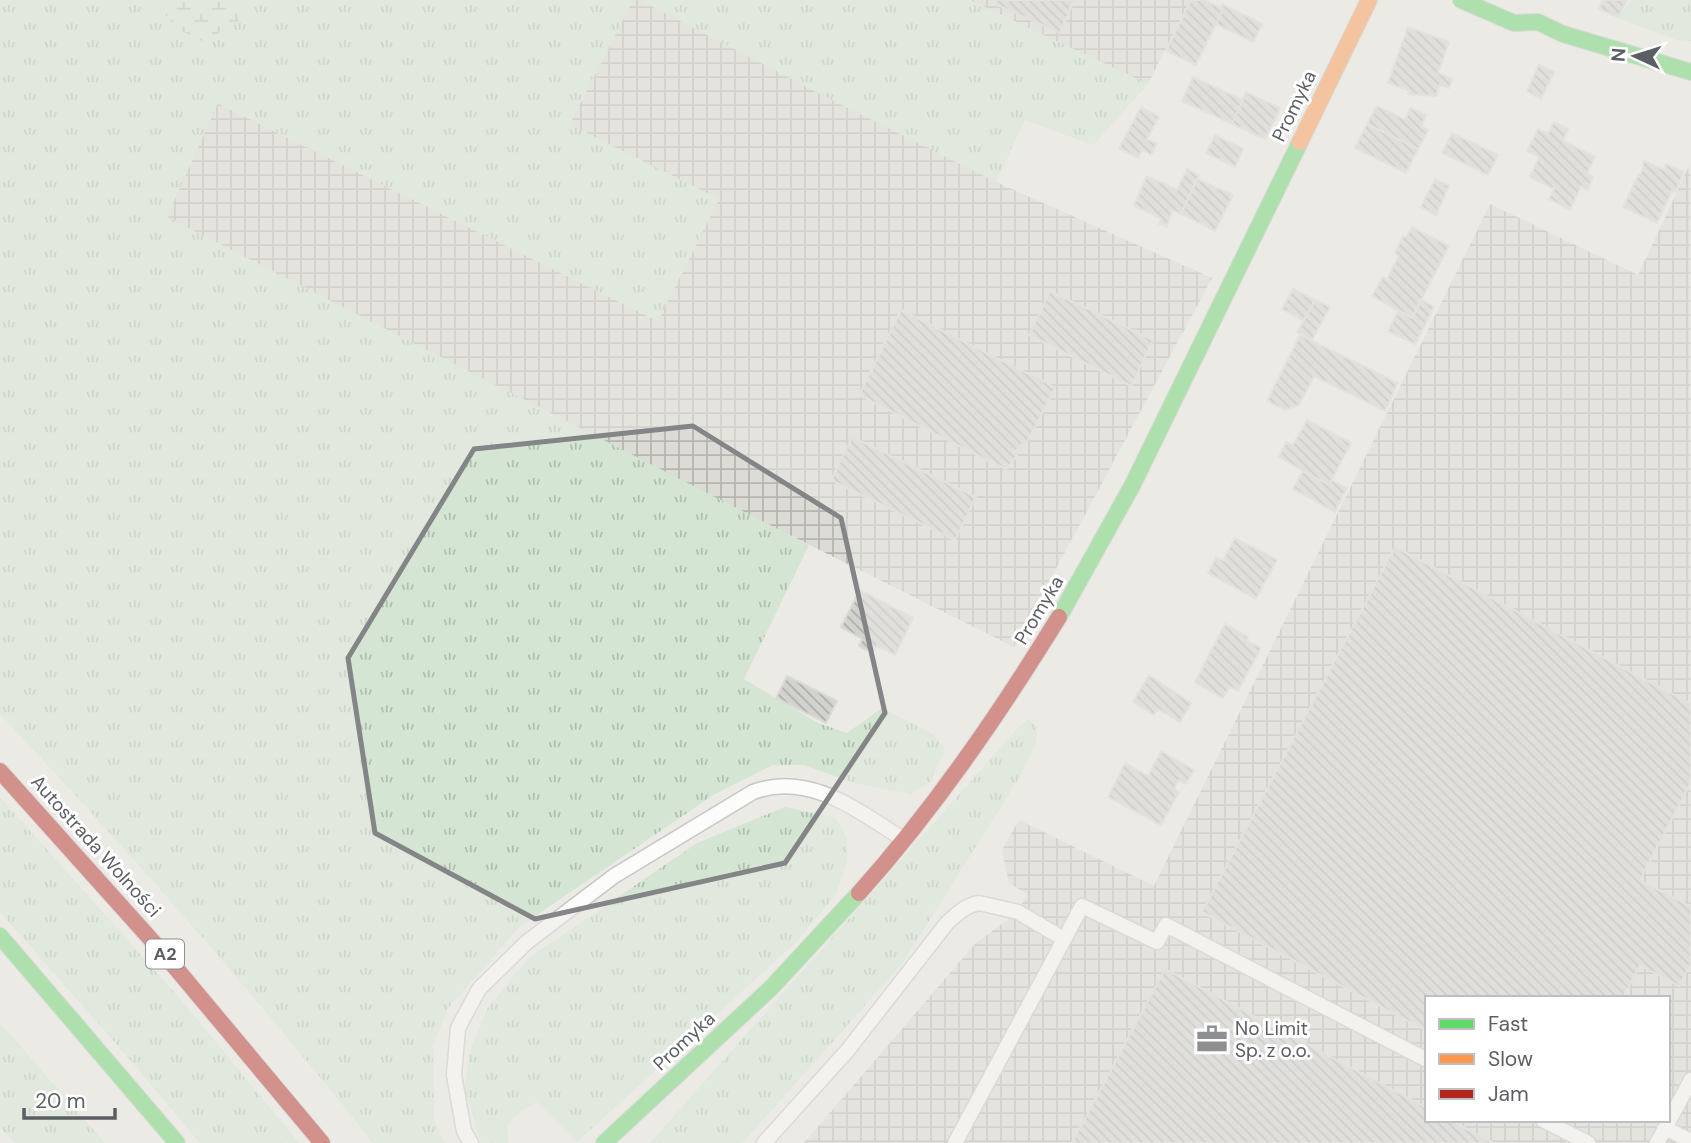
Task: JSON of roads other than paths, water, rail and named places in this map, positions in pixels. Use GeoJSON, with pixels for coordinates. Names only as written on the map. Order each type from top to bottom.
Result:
{"type":"FeatureCollection","features":[{"type":"Feature","properties":{"kind":"main road","name":"Promyka"},"geometry":{"type":"LineString","coordinates":[[604,1143],[712,1044],[813,944],[905,839],[1040,650],[1094,560],[1369,0]]}},
{"type":"Feature","properties":{"kind":"main road"},"geometry":{"type":"LineString","coordinates":[[1461,0],[1514,23],[1535,17],[1563,34],[1691,72]]}},
{"type":"Feature","properties":{"kind":"main road","name":"Autostrada Wolności"},"geometry":{"type":"LineString","coordinates":[[0,771],[104,884],[213,1009],[322,1143]]}},
{"type":"Feature","properties":{"kind":"main road"},"geometry":{"type":"LineString","coordinates":[[0,936],[177,1143]]}},
{"type":"Feature","properties":{"kind":"lane"},"geometry":{"type":"LineString","coordinates":[[471,1143],[464,1131],[454,1075],[458,1028],[479,989],[527,942],[614,876],[753,792],[768,786],[785,785],[814,789],[846,804],[905,839]]}},
{"type":"Feature","properties":{"kind":"lane"},"geometry":{"type":"LineString","coordinates":[[764,1143],[847,1051],[947,923],[961,911],[979,903],[1018,912],[1064,939]]}},
{"type":"Feature","properties":{"kind":"lane"},"geometry":{"type":"LineString","coordinates":[[955,1143],[1082,906],[1157,942],[1166,926],[1425,1059]]}},
{"type":"Feature","properties":{"kind":"lane"},"geometry":{"type":"LineString","coordinates":[[1670,1119],[1691,1080]]}},
{"type":"Feature","properties":{"kind":"lane"},"geometry":{"type":"LineString","coordinates":[[1548,1122],[1588,1143]]}},
{"type":"Feature","properties":{"kind":"lane"},"geometry":{"type":"LineString","coordinates":[[1657,1143],[1668,1122]]}},
{"type":"Feature","properties":{"kind":"lane"},"geometry":{"type":"LineString","coordinates":[[1665,1128],[1691,1141]]}},
{"type":"Feature","properties":{"kind":"place","name":"No Limit Sp. z o.o."},"geometry":{"type":"Point","coordinates":[1212,1039]}}]}
